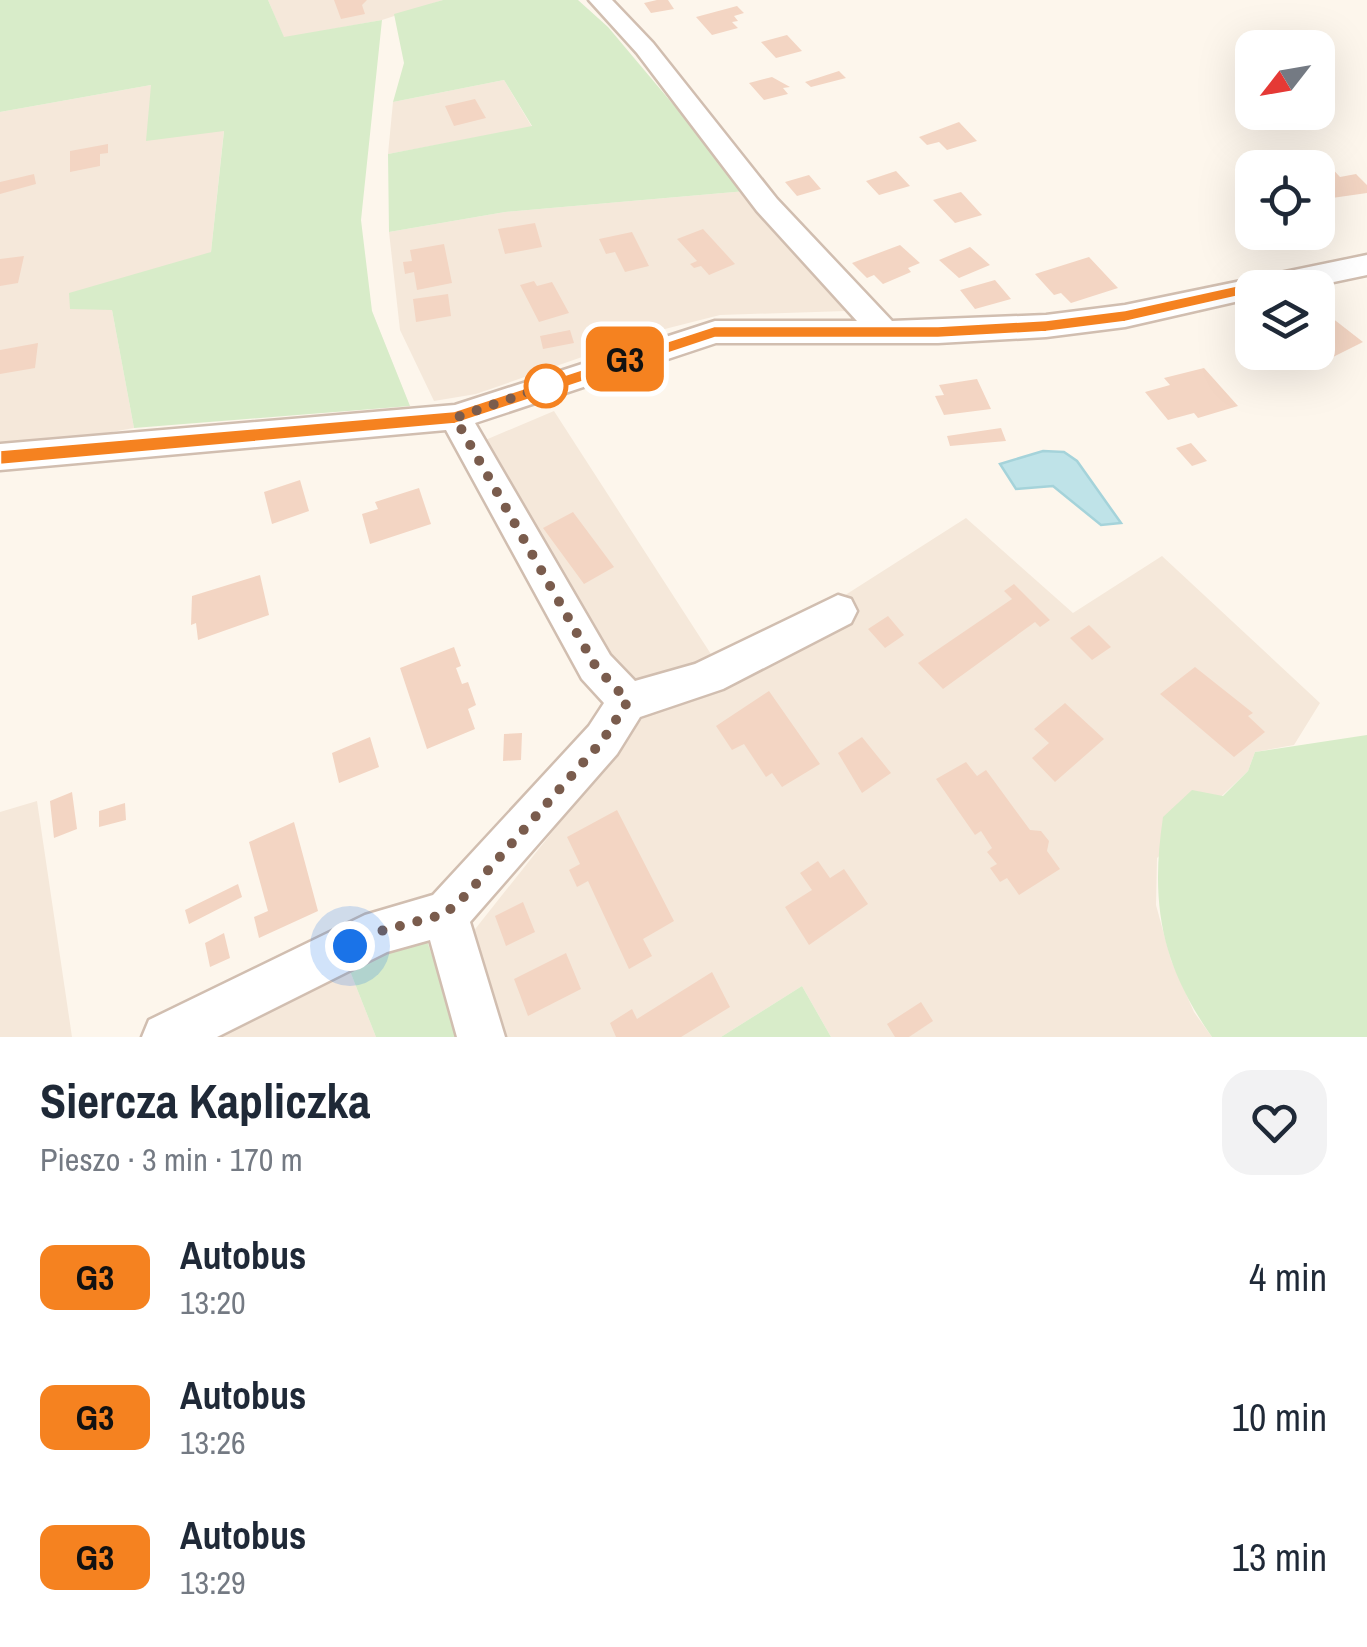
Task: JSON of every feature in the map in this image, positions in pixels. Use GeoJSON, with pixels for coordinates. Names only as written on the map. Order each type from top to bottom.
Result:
{"type":"FeatureCollection","features":[{"type":"Feature","properties":{"kind":"street"},"geometry":{"type":"LineString","coordinates":[[611,2],[767,205],[884,332]]}},
{"type":"Feature","properties":{"kind":"street"},"geometry":{"type":"LineString","coordinates":[[1335,271],[1367,265]]}},
{"type":"Feature","properties":{"kind":"street"},"geometry":{"type":"LineString","coordinates":[[0,457],[455,418],[714,332],[884,332],[1046,326],[1125,316],[1235,292]]}},
{"type":"Feature","properties":{"kind":"street"},"geometry":{"type":"LineString","coordinates":[[455,418],[596,667],[628,701]]}},
{"type":"Feature","properties":{"kind":"street"},"geometry":{"type":"LineString","coordinates":[[166,1037],[381,931],[445,914],[603,740],[628,701],[658,697],[838,611]]}},
{"type":"Feature","properties":{"kind":"street"},"geometry":{"type":"LineString","coordinates":[[445,914],[481,1037]]}},
{"type":"Feature","properties":{"kind":"shaded area"},"geometry":{"type":"Polygon","coordinates":[[[268,0],[443,0],[382,20],[284,38],[268,0]]]}},
{"type":"Feature","properties":{"kind":"shaded area"},"geometry":{"type":"Polygon","coordinates":[[[504,80],[532,127],[388,154],[393,102],[504,80]]]}},
{"type":"Feature","properties":{"kind":"shaded area"},"geometry":{"type":"Polygon","coordinates":[[[151,85],[224,130],[211,252],[112,310],[134,428],[0,452],[0,112],[151,85]]]}},
{"type":"Feature","properties":{"kind":"shaded area"},"geometry":{"type":"Polygon","coordinates":[[[746,191],[846,311],[720,315],[657,331],[476,394],[434,401],[400,330],[389,232],[505,212],[746,191]]]}},
{"type":"Feature","properties":{"kind":"shaded area"},"geometry":{"type":"Polygon","coordinates":[[[554,411],[718,665],[839,599],[966,518],[1073,613],[1162,556],[1320,703],[1294,745],[1255,752],[1248,771],[1157,858],[1156,905],[1171,960],[1194,1012],[1212,1037],[831,1037],[802,986],[721,1037],[507,1037],[472,933],[645,715],[483,441],[554,411]]]}},
{"type":"Feature","properties":{"kind":"shaded area"},"geometry":{"type":"Polygon","coordinates":[[[37,801],[72,1037],[0,1037],[0,812],[37,801]]]}},
{"type":"Feature","properties":{"kind":"shaded area"},"geometry":{"type":"Polygon","coordinates":[[[346,961],[376,1037],[206,1037],[346,961]]]}},
{"type":"Feature","properties":{"kind":"green space"},"geometry":{"type":"Polygon","coordinates":[[[0,0],[268,0],[284,37],[382,20],[361,220],[372,311],[410,406],[134,428],[112,310],[70,309],[69,293],[211,252],[224,131],[146,141],[151,85],[0,112],[0,0]]]}},
{"type":"Feature","properties":{"kind":"green space"},"geometry":{"type":"Polygon","coordinates":[[[443,0],[578,0],[608,27],[746,191],[505,212],[389,232],[388,154],[532,126],[504,80],[393,102],[404,63],[394,14],[443,0]]]}},
{"type":"Feature","properties":{"kind":"green space"},"geometry":{"type":"Polygon","coordinates":[[[1367,735],[1367,1037],[1212,1037],[1181,984],[1164,932],[1158,878],[1163,817],[1192,790],[1223,796],[1248,771],[1255,752],[1367,735]]]}},
{"type":"Feature","properties":{"kind":"green space"},"geometry":{"type":"Polygon","coordinates":[[[427,941],[460,1037],[376,1037],[346,961],[427,941]]]}},
{"type":"Feature","properties":{"kind":"green space"},"geometry":{"type":"Polygon","coordinates":[[[802,986],[831,1037],[721,1037],[802,986]]]}},
{"type":"Feature","properties":{"kind":"water"},"geometry":{"type":"Polygon","coordinates":[[[1043,451],[1064,452],[1077,461],[1121,523],[1101,525],[1053,486],[1016,489],[1000,464],[1043,451]]]}},
{"type":"Feature","properties":{"kind":"building"},"geometry":{"type":"Polygon","coordinates":[[[334,0],[367,0],[362,5],[365,14],[341,19],[334,0]]]}},
{"type":"Feature","properties":{"kind":"building"},"geometry":{"type":"Polygon","coordinates":[[[668,0],[674,9],[651,13],[644,3],[668,0]]]}},
{"type":"Feature","properties":{"kind":"building"},"geometry":{"type":"Polygon","coordinates":[[[737,6],[744,13],[734,16],[738,21],[732,22],[738,28],[712,35],[696,17],[737,6]]]}},
{"type":"Feature","properties":{"kind":"building"},"geometry":{"type":"Polygon","coordinates":[[[787,35],[802,51],[776,58],[761,42],[787,35]]]}},
{"type":"Feature","properties":{"kind":"building"},"geometry":{"type":"Polygon","coordinates":[[[839,71],[846,78],[811,87],[805,82],[839,71]]]}},
{"type":"Feature","properties":{"kind":"building"},"geometry":{"type":"Polygon","coordinates":[[[772,77],[790,87],[783,88],[788,94],[764,100],[749,83],[772,77]]]}},
{"type":"Feature","properties":{"kind":"building"},"geometry":{"type":"Polygon","coordinates":[[[475,99],[486,118],[454,126],[445,106],[475,99]]]}},
{"type":"Feature","properties":{"kind":"building"},"geometry":{"type":"Polygon","coordinates":[[[959,122],[977,141],[947,150],[939,142],[927,145],[919,137],[959,122]]]}},
{"type":"Feature","properties":{"kind":"building"},"geometry":{"type":"Polygon","coordinates":[[[108,144],[108,153],[100,154],[100,166],[70,172],[70,151],[108,144]]]}},
{"type":"Feature","properties":{"kind":"building"},"geometry":{"type":"Polygon","coordinates":[[[896,171],[910,186],[879,195],[866,181],[896,171]]]}},
{"type":"Feature","properties":{"kind":"building"},"geometry":{"type":"Polygon","coordinates":[[[1335,172],[1340,177],[1356,174],[1367,185],[1367,193],[1335,198],[1335,172]]]}},
{"type":"Feature","properties":{"kind":"building"},"geometry":{"type":"Polygon","coordinates":[[[34,174],[36,184],[0,194],[0,182],[34,174]]]}},
{"type":"Feature","properties":{"kind":"building"},"geometry":{"type":"Polygon","coordinates":[[[809,175],[821,189],[797,196],[785,182],[809,175]]]}},
{"type":"Feature","properties":{"kind":"building"},"geometry":{"type":"Polygon","coordinates":[[[961,192],[982,215],[955,223],[933,200],[961,192]]]}},
{"type":"Feature","properties":{"kind":"building"},"geometry":{"type":"Polygon","coordinates":[[[535,223],[542,247],[505,254],[498,229],[535,223]]]}},
{"type":"Feature","properties":{"kind":"building"},"geometry":{"type":"Polygon","coordinates":[[[703,229],[735,264],[709,275],[701,266],[694,268],[690,264],[697,261],[677,239],[703,229]]]}},
{"type":"Feature","properties":{"kind":"building"},"geometry":{"type":"Polygon","coordinates":[[[632,232],[649,266],[625,272],[615,252],[606,254],[599,239],[632,232]]]}},
{"type":"Feature","properties":{"kind":"building"},"geometry":{"type":"Polygon","coordinates":[[[444,244],[452,283],[417,290],[414,272],[405,274],[403,262],[412,261],[410,250],[444,244]]]}},
{"type":"Feature","properties":{"kind":"building"},"geometry":{"type":"Polygon","coordinates":[[[900,245],[920,263],[908,268],[911,272],[883,284],[874,275],[867,278],[852,263],[900,245]]]}},
{"type":"Feature","properties":{"kind":"building"},"geometry":{"type":"Polygon","coordinates":[[[970,247],[990,265],[959,278],[939,260],[970,247]]]}},
{"type":"Feature","properties":{"kind":"building"},"geometry":{"type":"Polygon","coordinates":[[[24,256],[18,283],[0,286],[0,259],[24,256]]]}},
{"type":"Feature","properties":{"kind":"building"},"geometry":{"type":"Polygon","coordinates":[[[1089,257],[1118,288],[1071,303],[1061,293],[1054,295],[1035,274],[1089,257]]]}},
{"type":"Feature","properties":{"kind":"building"},"geometry":{"type":"Polygon","coordinates":[[[995,280],[1011,299],[975,309],[960,290],[995,280]]]}},
{"type":"Feature","properties":{"kind":"building"},"geometry":{"type":"Polygon","coordinates":[[[534,281],[537,286],[552,282],[569,313],[539,322],[520,285],[534,281]]]}},
{"type":"Feature","properties":{"kind":"building"},"geometry":{"type":"Polygon","coordinates":[[[448,294],[451,316],[416,322],[413,299],[448,294]]]}},
{"type":"Feature","properties":{"kind":"building"},"geometry":{"type":"Polygon","coordinates":[[[1335,320],[1363,342],[1335,356],[1335,320]]]}},
{"type":"Feature","properties":{"kind":"building"},"geometry":{"type":"Polygon","coordinates":[[[570,330],[574,343],[543,349],[540,336],[570,330]]]}},
{"type":"Feature","properties":{"kind":"building"},"geometry":{"type":"Polygon","coordinates":[[[38,343],[35,368],[0,374],[0,350],[38,343]]]}},
{"type":"Feature","properties":{"kind":"building"},"geometry":{"type":"Polygon","coordinates":[[[1204,368],[1238,406],[1198,418],[1194,413],[1168,420],[1145,392],[1170,385],[1164,378],[1204,368]]]}},
{"type":"Feature","properties":{"kind":"building"},"geometry":{"type":"Polygon","coordinates":[[[977,379],[991,409],[944,415],[935,396],[944,395],[939,385],[977,379]]]}},
{"type":"Feature","properties":{"kind":"building"},"geometry":{"type":"Polygon","coordinates":[[[1001,428],[1006,441],[950,446],[947,436],[1001,428]]]}},
{"type":"Feature","properties":{"kind":"building"},"geometry":{"type":"Polygon","coordinates":[[[1191,443],[1207,461],[1192,466],[1176,448],[1191,443]]]}},
{"type":"Feature","properties":{"kind":"building"},"geometry":{"type":"Polygon","coordinates":[[[300,480],[309,511],[272,524],[264,492],[300,480]]]}},
{"type":"Feature","properties":{"kind":"building"},"geometry":{"type":"Polygon","coordinates":[[[419,488],[431,524],[370,544],[362,514],[378,509],[375,502],[419,488]]]}},
{"type":"Feature","properties":{"kind":"building"},"geometry":{"type":"Polygon","coordinates":[[[573,512],[614,567],[584,584],[543,528],[573,512]]]}},
{"type":"Feature","properties":{"kind":"building"},"geometry":{"type":"Polygon","coordinates":[[[260,575],[269,615],[198,640],[196,623],[191,625],[192,596],[260,575]]]}},
{"type":"Feature","properties":{"kind":"building"},"geometry":{"type":"Polygon","coordinates":[[[1014,584],[1050,620],[1040,627],[1035,622],[943,689],[918,663],[1012,599],[1004,591],[1014,584]]]}},
{"type":"Feature","properties":{"kind":"building"},"geometry":{"type":"Polygon","coordinates":[[[888,616],[904,635],[885,648],[868,629],[888,616]]]}},
{"type":"Feature","properties":{"kind":"building"},"geometry":{"type":"Polygon","coordinates":[[[1089,625],[1111,647],[1092,660],[1070,638],[1089,625]]]}},
{"type":"Feature","properties":{"kind":"building"},"geometry":{"type":"Polygon","coordinates":[[[454,647],[462,684],[468,682],[476,705],[468,709],[475,729],[427,749],[400,668],[454,647]]]}},
{"type":"Feature","properties":{"kind":"building"},"geometry":{"type":"Polygon","coordinates":[[[1195,667],[1253,713],[1248,716],[1265,732],[1234,757],[1160,694],[1195,667]]]}},
{"type":"Feature","properties":{"kind":"building"},"geometry":{"type":"Polygon","coordinates":[[[769,691],[820,764],[782,787],[772,773],[766,777],[744,744],[732,750],[716,726],[769,691]]]}},
{"type":"Feature","properties":{"kind":"building"},"geometry":{"type":"Polygon","coordinates":[[[1065,703],[1104,739],[1055,782],[1032,758],[1049,743],[1034,729],[1065,703]]]}},
{"type":"Feature","properties":{"kind":"building"},"geometry":{"type":"Polygon","coordinates":[[[522,733],[521,760],[503,761],[504,734],[522,733]]]}},
{"type":"Feature","properties":{"kind":"building"},"geometry":{"type":"Polygon","coordinates":[[[370,737],[379,767],[339,783],[332,753],[370,737]]]}},
{"type":"Feature","properties":{"kind":"building"},"geometry":{"type":"Polygon","coordinates":[[[862,737],[891,773],[862,793],[838,753],[862,737]]]}},
{"type":"Feature","properties":{"kind":"building"},"geometry":{"type":"Polygon","coordinates":[[[966,762],[977,776],[986,770],[1030,830],[1041,831],[1049,841],[1047,851],[1060,869],[1019,895],[1007,878],[1000,882],[990,868],[997,864],[987,852],[992,848],[981,831],[975,835],[936,779],[966,762]]]}},
{"type":"Feature","properties":{"kind":"building"},"geometry":{"type":"Polygon","coordinates":[[[72,792],[77,829],[54,838],[50,801],[72,792]]]}},
{"type":"Feature","properties":{"kind":"building"},"geometry":{"type":"Polygon","coordinates":[[[125,803],[126,820],[99,827],[99,811],[125,803]]]}},
{"type":"Feature","properties":{"kind":"building"},"geometry":{"type":"Polygon","coordinates":[[[617,810],[674,921],[643,939],[652,956],[629,969],[588,881],[577,887],[569,870],[580,864],[567,837],[617,810]]]}},
{"type":"Feature","properties":{"kind":"building"},"geometry":{"type":"Polygon","coordinates":[[[294,822],[318,911],[259,938],[254,917],[268,911],[249,842],[294,822]]]}},
{"type":"Feature","properties":{"kind":"building"},"geometry":{"type":"Polygon","coordinates":[[[818,861],[830,878],[844,869],[868,904],[809,945],[785,907],[812,890],[800,873],[818,861]]]}},
{"type":"Feature","properties":{"kind":"building"},"geometry":{"type":"Polygon","coordinates":[[[238,884],[242,897],[189,924],[185,910],[238,884]]]}},
{"type":"Feature","properties":{"kind":"building"},"geometry":{"type":"Polygon","coordinates":[[[523,902],[535,932],[506,946],[495,916],[523,902]]]}},
{"type":"Feature","properties":{"kind":"building"},"geometry":{"type":"Polygon","coordinates":[[[224,933],[230,958],[210,967],[205,943],[224,933]]]}},
{"type":"Feature","properties":{"kind":"building"},"geometry":{"type":"Polygon","coordinates":[[[566,953],[581,989],[528,1016],[514,979],[566,953]]]}},
{"type":"Feature","properties":{"kind":"building"},"geometry":{"type":"Polygon","coordinates":[[[712,972],[730,1007],[681,1037],[616,1037],[610,1023],[632,1009],[637,1019],[712,972]]]}},
{"type":"Feature","properties":{"kind":"building"},"geometry":{"type":"Polygon","coordinates":[[[921,1002],[933,1021],[909,1037],[895,1037],[887,1024],[921,1002]]]}},
{"type":"Feature","properties":{"kind":"bus line","name":"G3"},"geometry":{"type":"LineString","coordinates":[[0,457],[455,418],[714,332],[938,332],[1046,326],[1125,316],[1235,292]]}},
{"type":"Feature","properties":{"kind":"route"},"geometry":{"type":"LineString","coordinates":[[350,946],[381,931],[445,914],[603,740],[628,701],[596,667],[455,418],[546,386]]}}]}
